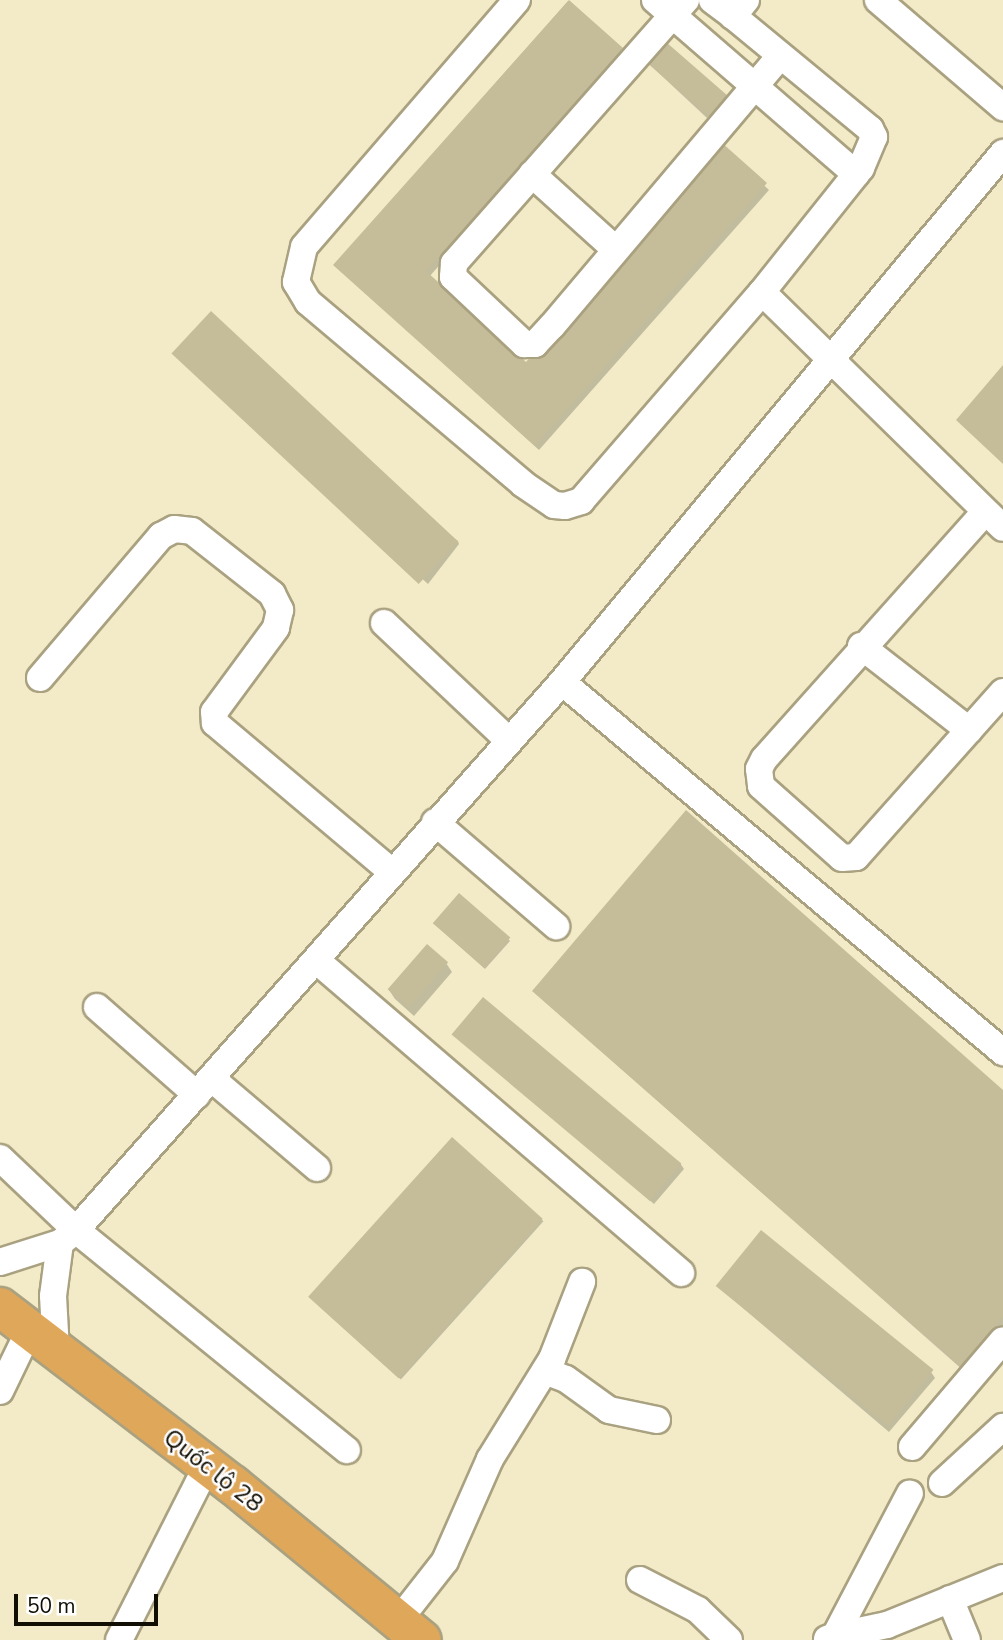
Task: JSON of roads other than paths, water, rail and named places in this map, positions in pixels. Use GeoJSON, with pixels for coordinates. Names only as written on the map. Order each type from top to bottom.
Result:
{"type":"FeatureCollection","features":[{"type":"Feature","properties":{"kind":"highway","name":"Quốc lộ 28"},"geometry":{"type":"LineString","coordinates":[[29,1329],[207,1466],[415,1635]]}},
{"type":"Feature","properties":{"kind":"street"},"geometry":{"type":"LineString","coordinates":[[517,0],[304,247],[296,282],[307,302],[523,484],[554,505],[565,506],[581,501],[762,292],[870,155],[874,137],[870,129],[780,56],[740,8],[712,0]]}},
{"type":"Feature","properties":{"kind":"street"},"geometry":{"type":"LineString","coordinates":[[878,0],[1003,107]]}},
{"type":"Feature","properties":{"kind":"street"},"geometry":{"type":"LineString","coordinates":[[780,56],[754,85],[535,344],[524,344],[453,277],[454,263],[532,174],[671,5],[754,85],[856,174]]}},
{"type":"Feature","properties":{"kind":"street"},"geometry":{"type":"LineString","coordinates":[[0,1391],[29,1329],[53,1296],[68,1237],[316,960],[507,739],[562,682],[1003,153]]}},
{"type":"Feature","properties":{"kind":"street"},"geometry":{"type":"LineString","coordinates":[[532,174],[616,250]]}},
{"type":"Feature","properties":{"kind":"street"},"geometry":{"type":"LineString","coordinates":[[762,292],[830,362],[994,520],[861,646],[759,769],[765,793],[842,858],[864,853],[1003,692]]}},
{"type":"Feature","properties":{"kind":"street"},"geometry":{"type":"LineString","coordinates":[[40,678],[161,536],[174,529],[192,531],[272,594],[280,610],[276,628],[214,712],[215,723],[391,871]]}},
{"type":"Feature","properties":{"kind":"street"},"geometry":{"type":"LineString","coordinates":[[384,623],[507,739]]}},
{"type":"Feature","properties":{"kind":"street"},"geometry":{"type":"LineString","coordinates":[[861,646],[969,730]]}},
{"type":"Feature","properties":{"kind":"street"},"geometry":{"type":"LineString","coordinates":[[562,682],[1003,1052]]}},
{"type":"Feature","properties":{"kind":"street"},"geometry":{"type":"LineString","coordinates":[[435,822],[555,926]]}},
{"type":"Feature","properties":{"kind":"street"},"geometry":{"type":"LineString","coordinates":[[316,960],[681,1273]]}},
{"type":"Feature","properties":{"kind":"street"},"geometry":{"type":"LineString","coordinates":[[97,1007],[317,1168]]}},
{"type":"Feature","properties":{"kind":"street"},"geometry":{"type":"LineString","coordinates":[[0,1158],[68,1237],[347,1450]]}},
{"type":"Feature","properties":{"kind":"street"},"geometry":{"type":"LineString","coordinates":[[0,1262],[68,1237]]}},
{"type":"Feature","properties":{"kind":"street"},"geometry":{"type":"LineString","coordinates":[[415,1635],[490,1459],[545,1371],[571,1317],[582,1282]]}},
{"type":"Feature","properties":{"kind":"street"},"geometry":{"type":"LineString","coordinates":[[912,1447],[1003,1340]]}},
{"type":"Feature","properties":{"kind":"street"},"geometry":{"type":"LineString","coordinates":[[545,1371],[566,1379],[609,1410],[657,1420]]}},
{"type":"Feature","properties":{"kind":"street"},"geometry":{"type":"LineString","coordinates":[[942,1483],[1003,1426]]}},
{"type":"Feature","properties":{"kind":"street"},"geometry":{"type":"LineString","coordinates":[[119,1640],[207,1466]]}},
{"type":"Feature","properties":{"kind":"street"},"geometry":{"type":"LineString","coordinates":[[844,1637],[911,1493]]}},
{"type":"Feature","properties":{"kind":"street"},"geometry":{"type":"LineString","coordinates":[[844,1637],[891,1632],[950,1599],[1003,1578]]}},
{"type":"Feature","properties":{"kind":"street"},"geometry":{"type":"LineString","coordinates":[[640,1580],[698,1610],[729,1640]]}},
{"type":"Feature","properties":{"kind":"street"},"geometry":{"type":"LineString","coordinates":[[950,1599],[967,1640]]}}]}
